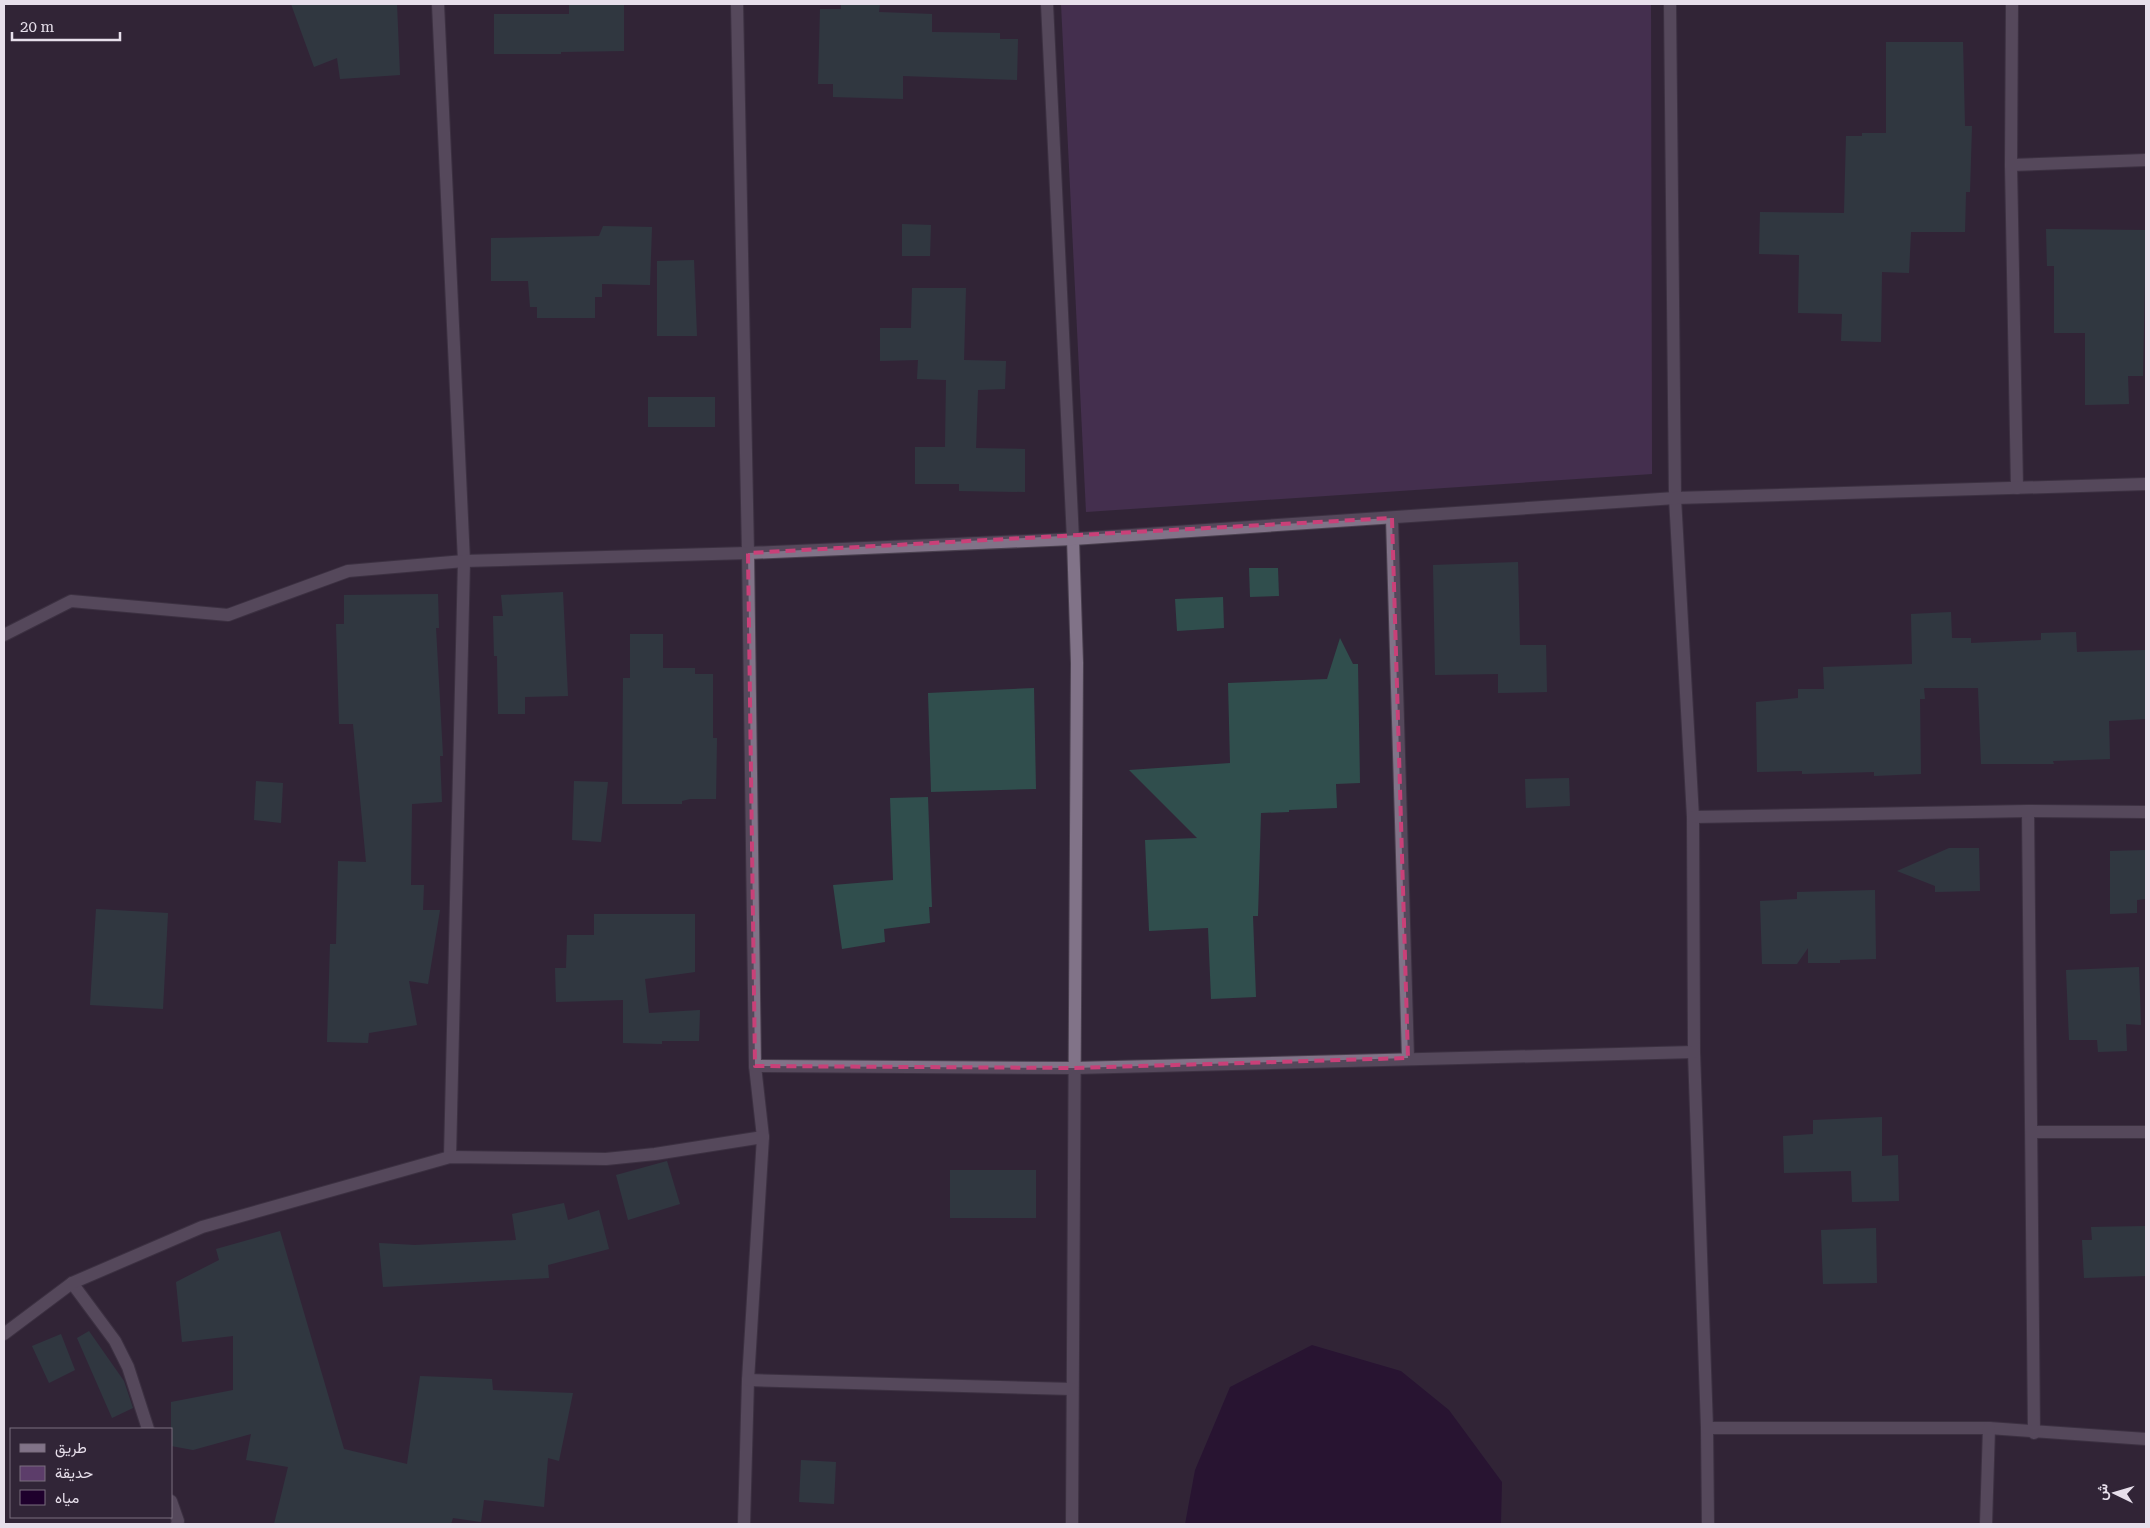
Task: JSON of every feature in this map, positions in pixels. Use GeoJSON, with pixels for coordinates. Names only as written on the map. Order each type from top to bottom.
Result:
{"type":"FeatureCollection","features":[{"type":"Feature","properties":{"kind":"street"},"geometry":{"type":"LineString","coordinates":[[438,4],[464,561],[450,1157]]}},
{"type":"Feature","properties":{"kind":"street"},"geometry":{"type":"LineString","coordinates":[[737,4],[756,1066],[763,1138],[748,1380],[744,1524]]}},
{"type":"Feature","properties":{"kind":"street"},"geometry":{"type":"LineString","coordinates":[[1047,4],[1073,538],[1076,663],[1072,1524]]}},
{"type":"Feature","properties":{"kind":"street"},"geometry":{"type":"LineString","coordinates":[[1670,4],[1675,498],[1693,817],[1694,1052],[1707,1428],[1708,1524]]}},
{"type":"Feature","properties":{"kind":"street"},"geometry":{"type":"LineString","coordinates":[[2012,4],[2012,165],[2017,488]]}},
{"type":"Feature","properties":{"kind":"street"},"geometry":{"type":"LineString","coordinates":[[2012,165],[2146,160]]}},
{"type":"Feature","properties":{"kind":"street"},"geometry":{"type":"LineString","coordinates":[[4,635],[71,601],[228,615],[348,571],[464,561],[748,553],[1073,538],[1675,498],[2146,484]]}},
{"type":"Feature","properties":{"kind":"street"},"geometry":{"type":"LineString","coordinates":[[1392,518],[1408,1058]]}},
{"type":"Feature","properties":{"kind":"street"},"geometry":{"type":"LineString","coordinates":[[1693,817],[2028,810],[2146,812]]}},
{"type":"Feature","properties":{"kind":"street"},"geometry":{"type":"LineString","coordinates":[[2028,810],[2034,1433]]}},
{"type":"Feature","properties":{"kind":"street"},"geometry":{"type":"LineString","coordinates":[[756,1066],[1075,1068],[1694,1052]]}},
{"type":"Feature","properties":{"kind":"street"},"geometry":{"type":"LineString","coordinates":[[2032,1132],[2146,1132]]}},
{"type":"Feature","properties":{"kind":"street"},"geometry":{"type":"LineString","coordinates":[[4,1334],[72,1284],[202,1227],[450,1157],[606,1159],[763,1138]]}},
{"type":"Feature","properties":{"kind":"street"},"geometry":{"type":"LineString","coordinates":[[72,1284],[115,1340],[128,1367],[148,1428]]}},
{"type":"Feature","properties":{"kind":"street"},"geometry":{"type":"LineString","coordinates":[[748,1380],[1072,1389]]}},
{"type":"Feature","properties":{"kind":"street"},"geometry":{"type":"LineString","coordinates":[[1707,1428],[1989,1428],[2034,1433],[2146,1439]]}},
{"type":"Feature","properties":{"kind":"street"},"geometry":{"type":"LineString","coordinates":[[1986,1524],[1989,1428]]}},
{"type":"Feature","properties":{"kind":"street"},"geometry":{"type":"LineString","coordinates":[[172,1504],[178,1521],[177,1524]]}},
{"type":"Feature","properties":{"kind":"highlighted area"},"geometry":{"type":"Polygon","coordinates":[[[1392,518],[1408,1058],[1075,1068],[755,1066],[748,553],[1392,518]]]}},
{"type":"Feature","properties":{"kind":"green space"},"geometry":{"type":"Polygon","coordinates":[[[1061,4],[1651,4],[1652,474],[1086,512],[1061,4]]]}},
{"type":"Feature","properties":{"kind":"water"},"geometry":{"type":"Polygon","coordinates":[[[1312,1345],[1401,1371],[1449,1410],[1502,1482],[1501,1524],[1185,1524],[1195,1470],[1230,1387],[1312,1345]]]}},
{"type":"Feature","properties":{"kind":"building"},"geometry":{"type":"Polygon","coordinates":[[[291,4],[397,4],[400,75],[340,79],[337,58],[314,67],[291,4]]]}},
{"type":"Feature","properties":{"kind":"building"},"geometry":{"type":"Polygon","coordinates":[[[569,4],[624,4],[624,51],[561,52],[561,54],[494,54],[494,14],[569,14],[569,4]]]}},
{"type":"Feature","properties":{"kind":"building"},"geometry":{"type":"Polygon","coordinates":[[[841,4],[880,4],[879,12],[932,14],[932,32],[1000,33],[1000,39],[1018,39],[1017,80],[903,76],[903,99],[833,97],[833,84],[818,84],[820,9],[841,9],[841,4]]]}},
{"type":"Feature","properties":{"kind":"building"},"geometry":{"type":"Polygon","coordinates":[[[1886,42],[1963,42],[1965,126],[1972,126],[1970,192],[1966,192],[1965,232],[1911,232],[1909,273],[1882,272],[1881,342],[1841,341],[1842,314],[1798,313],[1799,255],[1759,254],[1760,212],[1844,213],[1846,136],[1862,136],[1862,133],[1886,133],[1886,42]]]}},
{"type":"Feature","properties":{"kind":"building"},"geometry":{"type":"Polygon","coordinates":[[[902,224],[931,225],[930,256],[902,256],[902,224]]]}},
{"type":"Feature","properties":{"kind":"building"},"geometry":{"type":"Polygon","coordinates":[[[603,226],[652,227],[650,285],[602,284],[602,297],[595,297],[595,318],[537,318],[537,307],[530,307],[528,281],[491,281],[491,238],[599,236],[603,226]]]}},
{"type":"Feature","properties":{"kind":"building"},"geometry":{"type":"Polygon","coordinates":[[[2046,229],[2146,230],[2143,376],[2128,376],[2129,404],[2085,405],[2085,333],[2054,333],[2054,266],[2047,266],[2046,229]]]}},
{"type":"Feature","properties":{"kind":"building"},"geometry":{"type":"Polygon","coordinates":[[[694,260],[697,336],[657,336],[657,261],[694,260]]]}},
{"type":"Feature","properties":{"kind":"building"},"geometry":{"type":"Polygon","coordinates":[[[912,288],[966,288],[964,360],[1006,361],[1005,389],[978,390],[976,448],[1025,449],[1025,492],[959,491],[959,484],[915,484],[915,447],[945,447],[946,380],[917,379],[918,360],[880,361],[880,328],[911,328],[912,288]]]}},
{"type":"Feature","properties":{"kind":"building"},"geometry":{"type":"Polygon","coordinates":[[[648,397],[715,397],[715,427],[648,427],[648,397]]]}},
{"type":"Feature","properties":{"kind":"building"},"geometry":{"type":"Polygon","coordinates":[[[1518,562],[1520,645],[1546,645],[1547,692],[1498,693],[1498,674],[1435,675],[1433,565],[1518,562]]]}},
{"type":"Feature","properties":{"kind":"building"},"geometry":{"type":"Polygon","coordinates":[[[1249,568],[1278,568],[1279,596],[1250,597],[1249,568]]]}},
{"type":"Feature","properties":{"kind":"building"},"geometry":{"type":"Polygon","coordinates":[[[563,592],[568,696],[525,697],[525,714],[498,714],[497,656],[494,656],[493,616],[503,616],[501,595],[563,592]]]}},
{"type":"Feature","properties":{"kind":"building"},"geometry":{"type":"Polygon","coordinates":[[[438,594],[439,628],[436,628],[443,756],[440,756],[442,802],[412,804],[411,885],[424,885],[423,910],[440,910],[428,984],[409,981],[417,1025],[369,1033],[368,1043],[327,1042],[330,944],[336,944],[338,861],[366,862],[353,724],[339,724],[336,624],[344,624],[344,595],[438,594]]]}},
{"type":"Feature","properties":{"kind":"building"},"geometry":{"type":"Polygon","coordinates":[[[1223,597],[1224,628],[1177,631],[1175,599],[1223,597]]]}},
{"type":"Feature","properties":{"kind":"building"},"geometry":{"type":"Polygon","coordinates":[[[1951,612],[1952,638],[1971,638],[1971,643],[2041,640],[2041,633],[2076,632],[2077,652],[2146,650],[2146,719],[2109,721],[2110,759],[2053,761],[2054,764],[1981,764],[1978,688],[1924,688],[1925,699],[1920,699],[1921,774],[1874,776],[1874,772],[1802,774],[1802,771],[1757,772],[1756,702],[1798,698],[1798,689],[1824,689],[1823,667],[1912,664],[1911,614],[1951,612]]]}},
{"type":"Feature","properties":{"kind":"building"},"geometry":{"type":"Polygon","coordinates":[[[630,634],[663,634],[663,668],[695,668],[695,674],[713,674],[713,738],[717,738],[716,799],[690,799],[682,801],[682,804],[622,804],[623,678],[630,678],[630,634]]]}},
{"type":"Feature","properties":{"kind":"building"},"geometry":{"type":"Polygon","coordinates":[[[1340,638],[1353,664],[1358,664],[1360,783],[1336,784],[1337,808],[1261,813],[1258,916],[1253,916],[1256,997],[1211,999],[1208,928],[1149,931],[1145,840],[1197,838],[1129,770],[1230,763],[1228,683],[1327,679],[1340,638]]]}},
{"type":"Feature","properties":{"kind":"building"},"geometry":{"type":"Polygon","coordinates":[[[1034,688],[1036,789],[931,792],[928,693],[1034,688]]]}},
{"type":"Feature","properties":{"kind":"building"},"geometry":{"type":"Polygon","coordinates":[[[1569,778],[1570,806],[1526,808],[1525,779],[1569,778]]]}},
{"type":"Feature","properties":{"kind":"building"},"geometry":{"type":"Polygon","coordinates":[[[256,781],[283,783],[281,823],[254,820],[256,781]]]}},
{"type":"Feature","properties":{"kind":"building"},"geometry":{"type":"Polygon","coordinates":[[[574,781],[608,782],[601,842],[572,840],[574,781]]]}},
{"type":"Feature","properties":{"kind":"building"},"geometry":{"type":"Polygon","coordinates":[[[928,797],[932,907],[929,907],[930,923],[884,929],[885,942],[842,949],[833,885],[893,880],[890,798],[928,797]]]}},
{"type":"Feature","properties":{"kind":"building"},"geometry":{"type":"Polygon","coordinates":[[[1949,848],[1979,848],[1980,891],[1935,892],[1935,886],[1897,871],[1949,848]]]}},
{"type":"Feature","properties":{"kind":"building"},"geometry":{"type":"Polygon","coordinates":[[[2146,850],[2146,899],[2137,900],[2137,913],[2110,914],[2110,851],[2146,850]]]}},
{"type":"Feature","properties":{"kind":"building"},"geometry":{"type":"Polygon","coordinates":[[[1875,890],[1876,959],[1840,960],[1840,963],[1808,963],[1808,948],[1797,964],[1762,964],[1760,901],[1797,899],[1797,892],[1875,890]]]}},
{"type":"Feature","properties":{"kind":"building"},"geometry":{"type":"Polygon","coordinates":[[[96,909],[168,913],[163,1009],[90,1005],[96,909]]]}},
{"type":"Feature","properties":{"kind":"building"},"geometry":{"type":"Polygon","coordinates":[[[594,914],[695,914],[695,972],[645,979],[649,1013],[700,1010],[699,1041],[662,1041],[662,1044],[623,1043],[623,1000],[556,1002],[555,968],[566,968],[567,935],[594,935],[594,914]]]}},
{"type":"Feature","properties":{"kind":"building"},"geometry":{"type":"Polygon","coordinates":[[[2139,967],[2141,1025],[2126,1024],[2127,1051],[2098,1052],[2097,1040],[2069,1040],[2066,970],[2139,967]]]}},
{"type":"Feature","properties":{"kind":"building"},"geometry":{"type":"Polygon","coordinates":[[[1882,1117],[1882,1156],[1898,1155],[1899,1201],[1852,1202],[1851,1171],[1784,1173],[1783,1136],[1813,1134],[1813,1120],[1882,1117]]]}},
{"type":"Feature","properties":{"kind":"building"},"geometry":{"type":"Polygon","coordinates":[[[667,1161],[680,1204],[628,1220],[616,1175],[667,1161]]]}},
{"type":"Feature","properties":{"kind":"building"},"geometry":{"type":"Polygon","coordinates":[[[950,1170],[1036,1170],[1036,1218],[950,1218],[950,1170]]]}},
{"type":"Feature","properties":{"kind":"building"},"geometry":{"type":"Polygon","coordinates":[[[564,1203],[568,1220],[599,1210],[609,1249],[548,1265],[549,1278],[383,1287],[379,1243],[415,1245],[516,1240],[512,1214],[564,1203]]]}},
{"type":"Feature","properties":{"kind":"building"},"geometry":{"type":"Polygon","coordinates":[[[2146,1226],[2146,1276],[2084,1278],[2082,1240],[2092,1240],[2091,1227],[2146,1226]]]}},
{"type":"Feature","properties":{"kind":"building"},"geometry":{"type":"Polygon","coordinates":[[[1876,1228],[1877,1283],[1823,1284],[1821,1230],[1876,1228]]]}},
{"type":"Feature","properties":{"kind":"building"},"geometry":{"type":"Polygon","coordinates":[[[280,1231],[344,1449],[407,1464],[420,1376],[492,1379],[493,1390],[573,1393],[559,1461],[548,1458],[544,1507],[484,1500],[481,1522],[453,1518],[451,1524],[274,1524],[288,1467],[246,1460],[251,1434],[193,1450],[172,1446],[171,1402],[233,1390],[233,1336],[182,1342],[176,1282],[219,1260],[216,1249],[280,1231]]]}},
{"type":"Feature","properties":{"kind":"building"},"geometry":{"type":"Polygon","coordinates":[[[89,1331],[124,1381],[133,1408],[112,1418],[77,1338],[89,1331]]]}},
{"type":"Feature","properties":{"kind":"building"},"geometry":{"type":"Polygon","coordinates":[[[61,1334],[75,1370],[49,1383],[32,1346],[61,1334]]]}},
{"type":"Feature","properties":{"kind":"building"},"geometry":{"type":"Polygon","coordinates":[[[801,1460],[836,1462],[834,1504],[799,1502],[801,1460]]]}}]}
